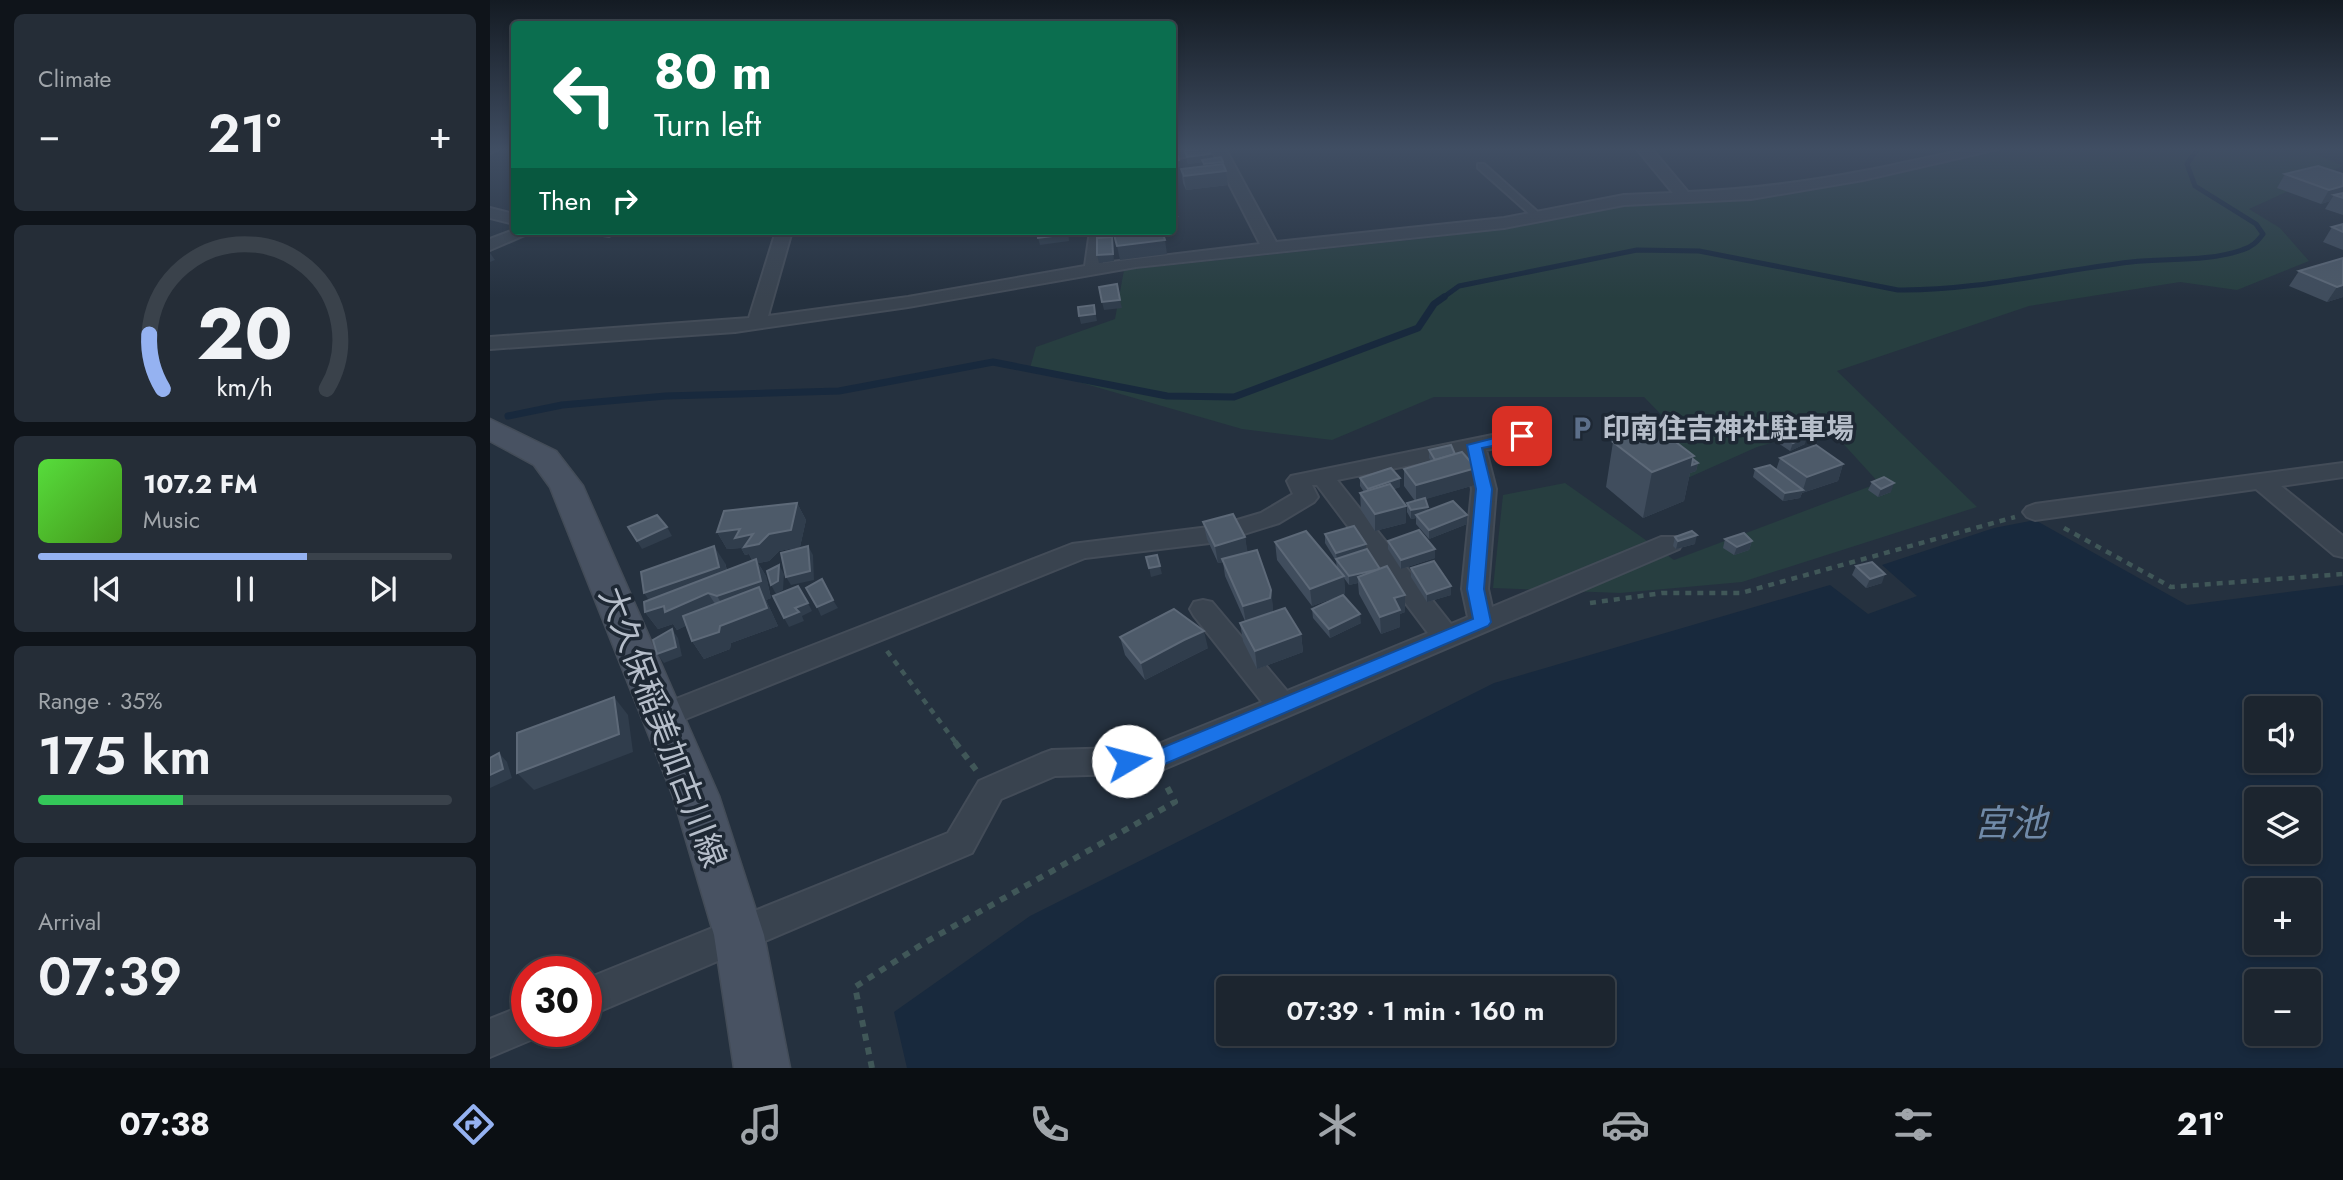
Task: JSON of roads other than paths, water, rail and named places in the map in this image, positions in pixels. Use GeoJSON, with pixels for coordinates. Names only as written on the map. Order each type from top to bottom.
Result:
{"type":"FeatureCollection","features":[{"type":"Feature","properties":{"kind":"main road","name":"大久保稲美加古川線"},"geometry":{"type":"LineString","coordinates":[[490,428],[545,458],[566,486],[696,796],[740,934],[762,1068]]}},
{"type":"Feature","properties":{"kind":"street"},"geometry":{"type":"LineString","coordinates":[[1244,198],[1271,249]]}},
{"type":"Feature","properties":{"kind":"street"},"geometry":{"type":"LineString","coordinates":[[490,343],[757,323],[1136,262],[1271,249],[1537,216],[1624,200],[1656,198]]}},
{"type":"Feature","properties":{"kind":"street"},"geometry":{"type":"LineString","coordinates":[[490,213],[511,218]]}},
{"type":"Feature","properties":{"kind":"street"},"geometry":{"type":"LineString","coordinates":[[490,245],[516,235]]}},
{"type":"Feature","properties":{"kind":"street"},"geometry":{"type":"LineString","coordinates":[[757,323],[783,235]]}},
{"type":"Feature","properties":{"kind":"street"},"geometry":{"type":"LineString","coordinates":[[1093,271],[1098,235]]}},
{"type":"Feature","properties":{"kind":"street"},"geometry":{"type":"LineString","coordinates":[[663,716],[1082,550],[1218,534],[1270,518],[1306,497],[1299,481],[1522,436]]}},
{"type":"Feature","properties":{"kind":"street"},"geometry":{"type":"LineString","coordinates":[[1474,445],[1484,489],[1475,589],[1482,622]]}},
{"type":"Feature","properties":{"kind":"street"},"geometry":{"type":"LineString","coordinates":[[2035,512],[2343,470]]}},
{"type":"Feature","properties":{"kind":"street"},"geometry":{"type":"LineString","coordinates":[[1322,476],[1446,637]]}},
{"type":"Feature","properties":{"kind":"street"},"geometry":{"type":"LineString","coordinates":[[2262,481],[2343,549]]}},
{"type":"Feature","properties":{"kind":"street"},"geometry":{"type":"LineString","coordinates":[[602,991],[960,843],[990,790],[1052,763],[1153,760],[1670,543]]}},
{"type":"Feature","properties":{"kind":"street"},"geometry":{"type":"LineString","coordinates":[[1203,609],[1282,706]]}},
{"type":"Feature","properties":{"kind":"street"},"geometry":{"type":"LineString","coordinates":[[490,1038],[511,1029]]}},
{"type":"Feature","properties":{"kind":"lane"},"geometry":{"type":"LineString","coordinates":[[1517,198],[1537,216]]}},
{"type":"Feature","properties":{"kind":"water","name":"宮池"},"geometry":{"type":"Polygon","coordinates":[[[2035,520],[2187,605],[2343,585],[2343,1068],[907,1068],[894,1012],[1030,916],[1494,683],[1830,585],[1868,614],[1917,596],[1882,565],[1994,528],[2035,520]]]}},
{"type":"Feature","properties":{"kind":"waterway"},"geometry":{"type":"LineString","coordinates":[[1441,299],[1459,286],[1637,250],[1699,251],[1898,290],[1957,287],[2131,262],[2215,256],[2229,254],[2256,242],[2263,234],[2256,224],[2214,198]]}},
{"type":"Feature","properties":{"kind":"waterway"},"geometry":{"type":"LineString","coordinates":[[508,416],[562,405],[666,396],[839,391],[993,362],[1167,396],[1234,397],[1418,328],[1434,304],[1444,297]]}},
{"type":"Feature","properties":{"kind":"place","name":"印南住吉神社駐車場"},"geometry":{"type":"Point","coordinates":[1582,428]}}]}
